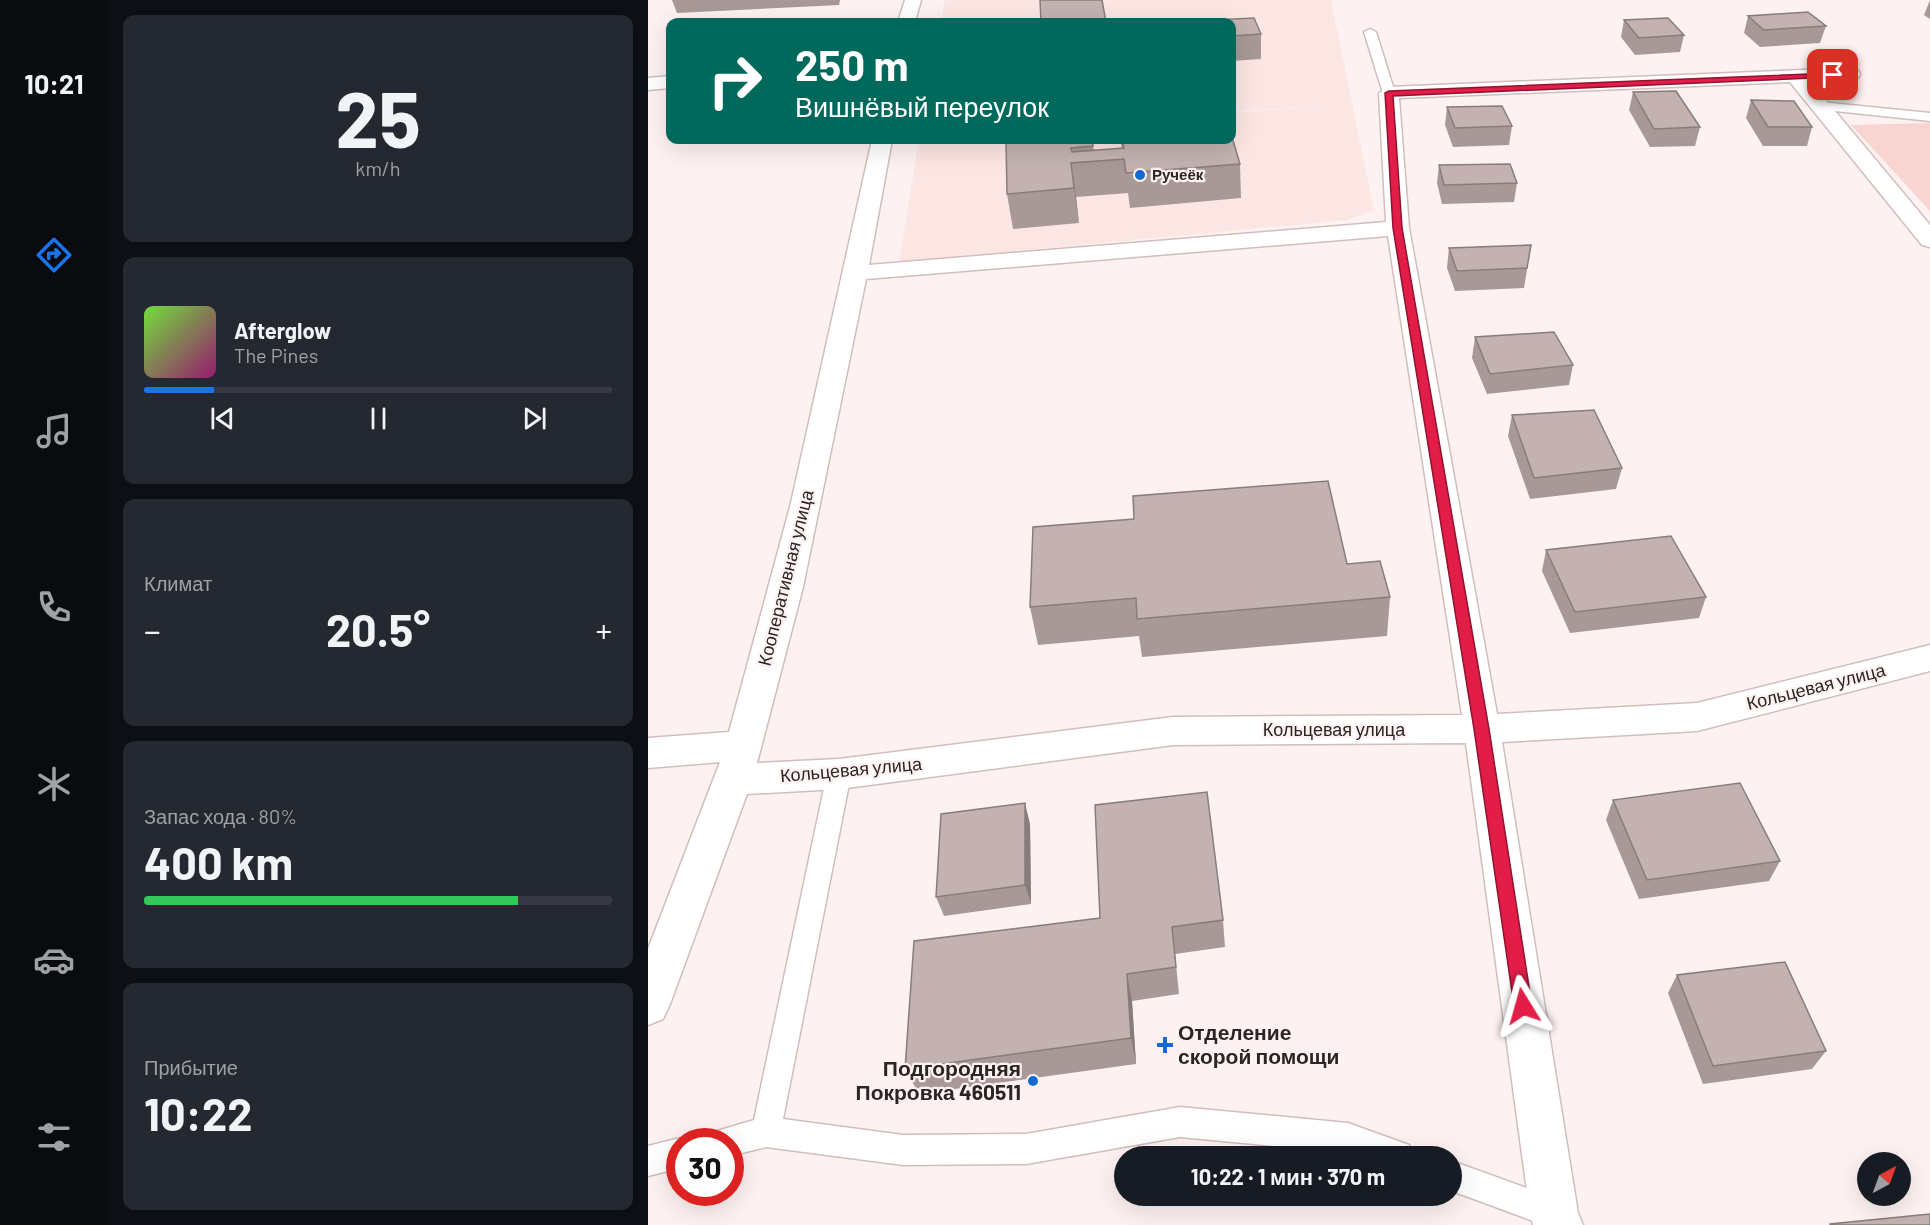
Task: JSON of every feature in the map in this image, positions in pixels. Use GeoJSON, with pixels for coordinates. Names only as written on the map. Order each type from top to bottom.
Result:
{"type":"FeatureCollection","features":[{"type":"Feature","properties":{"kind":"street"},"geometry":{"type":"LineString","coordinates":[[908,18],[913,0]]}},
{"type":"Feature","properties":{"kind":"street"},"geometry":{"type":"LineString","coordinates":[[1556,1219],[1482,729],[1398,228],[1389,93],[1851,74]]}},
{"type":"Feature","properties":{"kind":"street"},"geometry":{"type":"LineString","coordinates":[[1797,78],[1930,240]]}},
{"type":"Feature","properties":{"kind":"street"},"geometry":{"type":"LineString","coordinates":[[648,84],[666,82]]}},
{"type":"Feature","properties":{"kind":"street","name":"Кооперативная улица"},"geometry":{"type":"LineString","coordinates":[[648,1004],[738,762],[793,561],[857,273],[881,144]]}},
{"type":"Feature","properties":{"kind":"street"},"geometry":{"type":"LineString","coordinates":[[857,273],[1398,228]]}},
{"type":"Feature","properties":{"kind":"street","name":"Кольцевая улица"},"geometry":{"type":"LineString","coordinates":[[648,753],[839,774],[1173,731],[1482,729],[1697,717],[1930,658]]}},
{"type":"Feature","properties":{"kind":"lane"},"geometry":{"type":"LineString","coordinates":[[1370,32],[1389,93]]}},
{"type":"Feature","properties":{"kind":"lane"},"geometry":{"type":"LineString","coordinates":[[1820,106],[1930,117]]}},
{"type":"Feature","properties":{"kind":"lane"},"geometry":{"type":"LineString","coordinates":[[766,1132],[839,774]]}},
{"type":"Feature","properties":{"kind":"lane"},"geometry":{"type":"LineString","coordinates":[[744,1138],[766,1132],[903,1150],[1026,1149],[1180,1122],[1348,1138],[1370,1146]]}},
{"type":"Feature","properties":{"kind":"lane"},"geometry":{"type":"LineString","coordinates":[[648,1161],[666,1156]]}},
{"type":"Feature","properties":{"kind":"lane"},"geometry":{"type":"LineString","coordinates":[[1462,1180],[1556,1219]]}},
{"type":"Feature","properties":{"kind":"shaded area","name":"Ручеёк"},"geometry":{"type":"Polygon","coordinates":[[[945,0],[1331,0],[1374,210],[1347,220],[899,262],[918,144],[1236,144],[1236,112],[1322,107],[1236,111],[1236,18],[942,18],[945,0]]]}},
{"type":"Feature","properties":{"kind":"shaded area"},"geometry":{"type":"Polygon","coordinates":[[[1930,123],[1930,211],[1851,125],[1930,123]]]}},
{"type":"Feature","properties":{"kind":"building"},"geometry":{"type":"Polygon","coordinates":[[[1040,0],[1102,0],[1105,18],[1041,18],[1040,0]]]}},
{"type":"Feature","properties":{"kind":"building"},"geometry":{"type":"Polygon","coordinates":[[[1808,12],[1826,26],[1764,30],[1748,16],[1808,12]]]}},
{"type":"Feature","properties":{"kind":"building"},"geometry":{"type":"Polygon","coordinates":[[[1254,18],[1261,34],[1236,36],[1236,19],[1254,18]]]}},
{"type":"Feature","properties":{"kind":"building"},"geometry":{"type":"Polygon","coordinates":[[[1668,18],[1684,35],[1639,38],[1624,20],[1668,18]]]}},
{"type":"Feature","properties":{"kind":"building"},"geometry":{"type":"Polygon","coordinates":[[[1676,91],[1700,127],[1654,129],[1633,92],[1676,91]]]}},
{"type":"Feature","properties":{"kind":"building"},"geometry":{"type":"Polygon","coordinates":[[[1751,100],[1794,101],[1812,127],[1768,127],[1751,100]]]}},
{"type":"Feature","properties":{"kind":"building"},"geometry":{"type":"Polygon","coordinates":[[[1502,106],[1512,126],[1455,128],[1447,107],[1502,106]]]}},
{"type":"Feature","properties":{"kind":"building"},"geometry":{"type":"Polygon","coordinates":[[[1006,144],[1093,144],[1093,146],[1071,148],[1072,152],[1124,148],[1123,144],[1234,144],[1240,164],[1126,173],[1124,159],[1071,163],[1074,188],[1007,194],[1006,144]]]}},
{"type":"Feature","properties":{"kind":"building"},"geometry":{"type":"Polygon","coordinates":[[[1510,164],[1517,183],[1444,185],[1439,165],[1510,164]]]}},
{"type":"Feature","properties":{"kind":"building"},"geometry":{"type":"Polygon","coordinates":[[[1531,245],[1527,268],[1457,271],[1449,248],[1531,245]]]}},
{"type":"Feature","properties":{"kind":"building"},"geometry":{"type":"Polygon","coordinates":[[[1554,332],[1573,365],[1490,374],[1475,337],[1554,332]]]}},
{"type":"Feature","properties":{"kind":"building"},"geometry":{"type":"Polygon","coordinates":[[[1594,410],[1622,468],[1534,478],[1512,415],[1594,410]]]}},
{"type":"Feature","properties":{"kind":"building"},"geometry":{"type":"Polygon","coordinates":[[[1328,481],[1347,564],[1380,561],[1390,597],[1137,619],[1136,598],[1030,607],[1033,527],[1134,519],[1133,496],[1328,481]]]}},
{"type":"Feature","properties":{"kind":"building"},"geometry":{"type":"Polygon","coordinates":[[[1671,536],[1706,597],[1575,612],[1546,550],[1671,536]]]}},
{"type":"Feature","properties":{"kind":"building"},"geometry":{"type":"Polygon","coordinates":[[[1740,783],[1780,861],[1647,880],[1613,800],[1740,783]]]}},
{"type":"Feature","properties":{"kind":"building"},"geometry":{"type":"Polygon","coordinates":[[[1207,792],[1223,920],[1172,927],[1176,967],[1127,974],[1131,1038],[905,1069],[914,941],[1100,918],[1095,805],[1207,792]]]}},
{"type":"Feature","properties":{"kind":"building"},"geometry":{"type":"Polygon","coordinates":[[[1025,803],[1025,885],[936,897],[941,814],[1025,803]]]}},
{"type":"Feature","properties":{"kind":"building"},"geometry":{"type":"Polygon","coordinates":[[[1785,962],[1826,1051],[1713,1066],[1677,975],[1785,962]]]}},
{"type":"Feature","properties":{"kind":"building"},"geometry":{"type":"Polygon","coordinates":[[[1930,1214],[1930,1225],[1830,1225],[1830,1224],[1930,1214]]]}},
{"type":"Feature","properties":{"kind":"place","name":"Ручеёк"},"geometry":{"type":"Point","coordinates":[1140,175]}},
{"type":"Feature","properties":{"kind":"place","name":"Отделение скорой помощи"},"geometry":{"type":"Point","coordinates":[1165,1045]}},
{"type":"Feature","properties":{"kind":"place","name":"Подгородняя Покровка 460511"},"geometry":{"type":"Point","coordinates":[1033,1081]}},
{"type":"Feature","properties":{"kind":"route"},"geometry":{"type":"LineString","coordinates":[[1523,1006],[1482,729],[1398,228],[1389,93],[1833,75]]}}]}
